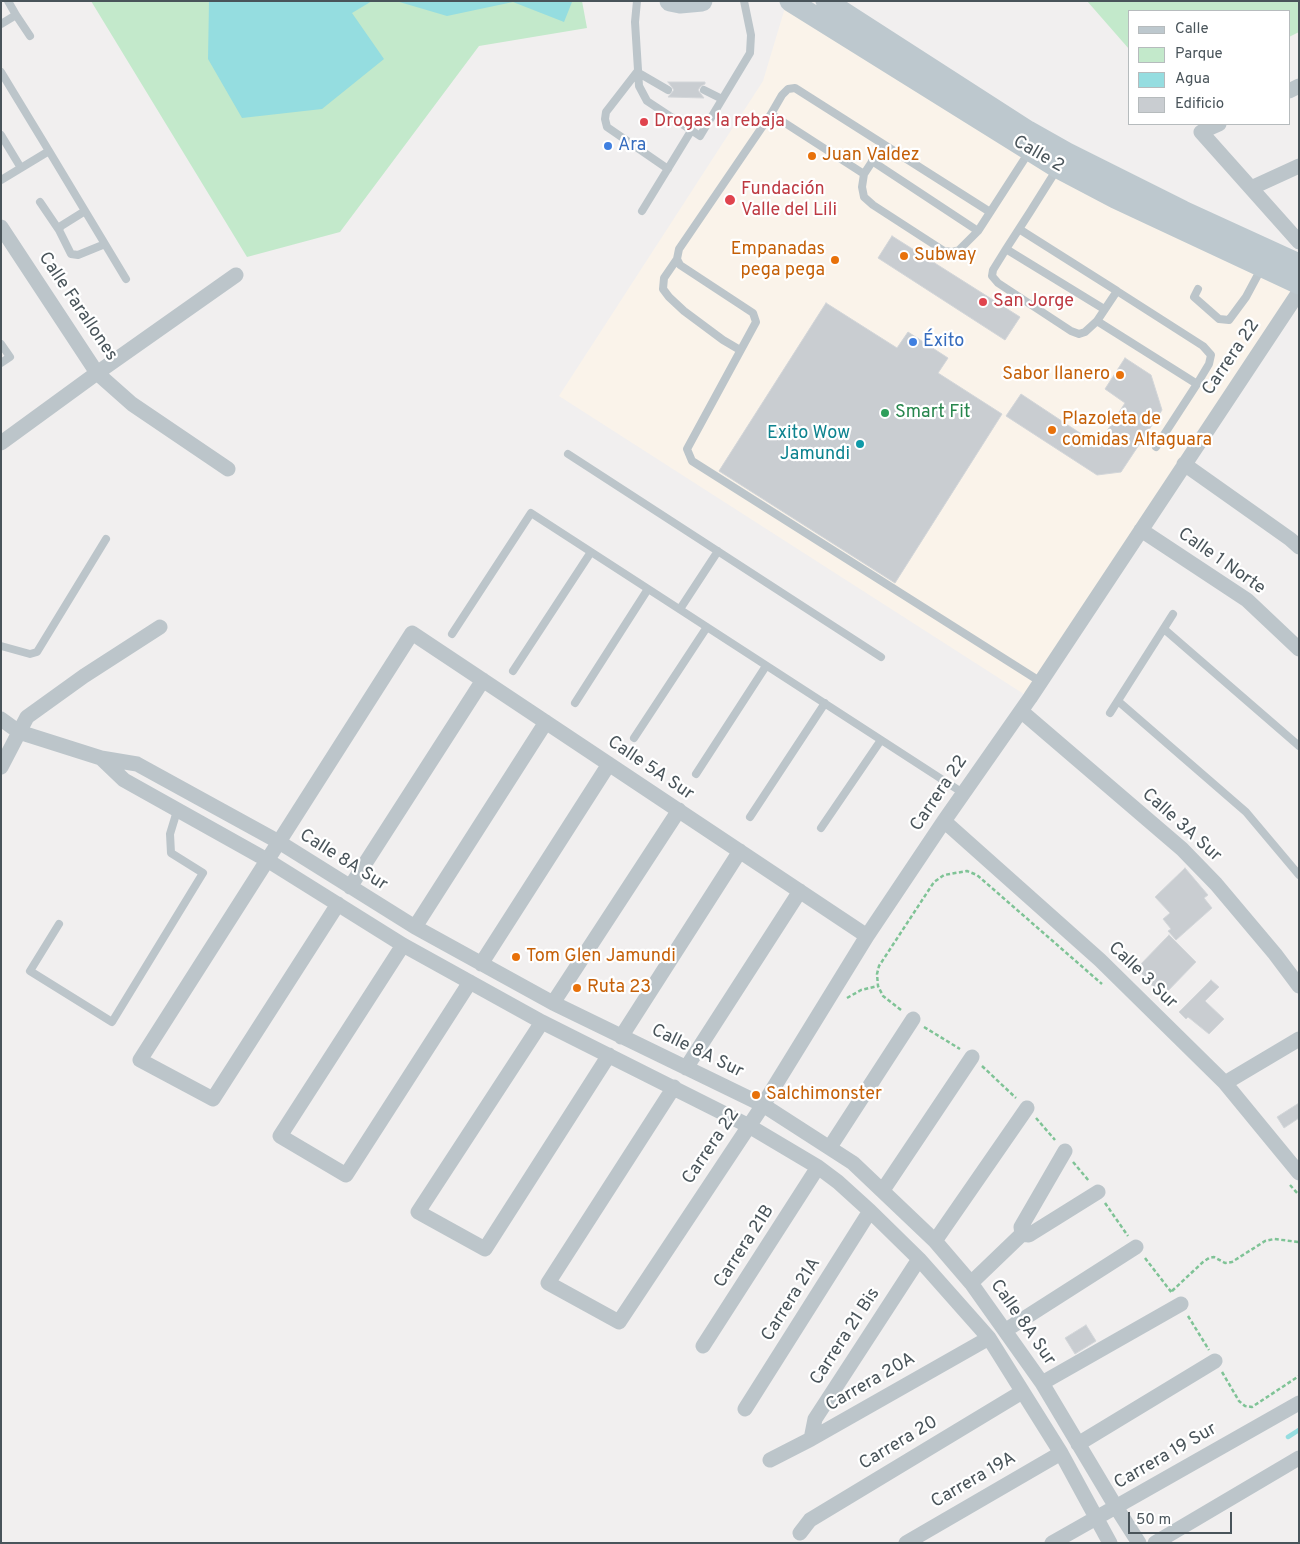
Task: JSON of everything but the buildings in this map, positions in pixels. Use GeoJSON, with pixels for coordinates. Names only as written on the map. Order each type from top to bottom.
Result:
{"type":"FeatureCollection","features":[{"type":"Feature","properties":{"kind":"main road"},"geometry":{"type":"LineString","coordinates":[[670,1],[680,3],[702,1]]}},
{"type":"Feature","properties":{"kind":"main road","name":"Calle 2"},"geometry":{"type":"LineString","coordinates":[[790,1],[1058,168],[1115,198],[1299,284]]}},
{"type":"Feature","properties":{"kind":"main road","name":"Calle 2"},"geometry":{"type":"LineString","coordinates":[[826,1],[1066,154],[1183,211],[1299,264]]}},
{"type":"Feature","properties":{"kind":"street"},"geometry":{"type":"LineString","coordinates":[[1217,125],[1201,132],[1299,242]]}},
{"type":"Feature","properties":{"kind":"street"},"geometry":{"type":"LineString","coordinates":[[1251,188],[1299,166]]}},
{"type":"Feature","properties":{"kind":"street","name":"Calle Farallones"},"geometry":{"type":"LineString","coordinates":[[1,227],[97,373],[132,404],[228,469]]}},
{"type":"Feature","properties":{"kind":"street"},"geometry":{"type":"LineString","coordinates":[[1,443],[236,275]]}},
{"type":"Feature","properties":{"kind":"street","name":"Carrera 22"},"geometry":{"type":"LineString","coordinates":[[674,1087],[548,1283],[619,1322],[763,1105],[868,936],[944,821],[1040,682],[1299,292]]}},
{"type":"Feature","properties":{"kind":"street"},"geometry":{"type":"LineString","coordinates":[[1184,464],[1299,547]]}},
{"type":"Feature","properties":{"kind":"street","name":"Calle 1 Norte"},"geometry":{"type":"LineString","coordinates":[[1141,530],[1247,600],[1299,649]]}},
{"type":"Feature","properties":{"kind":"street"},"geometry":{"type":"LineString","coordinates":[[1,768],[27,717],[84,676],[160,627]]}},
{"type":"Feature","properties":{"kind":"street","name":"Calle 5A Sur"},"geometry":{"type":"LineString","coordinates":[[278,842],[412,633],[868,936]]}},
{"type":"Feature","properties":{"kind":"street"},"geometry":{"type":"LineString","coordinates":[[350,887],[483,680]]}},
{"type":"Feature","properties":{"kind":"street","name":"Calle 3A Sur"},"geometry":{"type":"LineString","coordinates":[[1020,711],[1182,849],[1216,884],[1275,954],[1299,986]]}},
{"type":"Feature","properties":{"kind":"street","name":"Calle 8A Sur"},"geometry":{"type":"LineString","coordinates":[[1,719],[19,732],[101,758],[137,764],[278,842],[415,928],[554,1003],[763,1105],[853,1163],[935,1241],[971,1283],[1042,1383],[1139,1543]]}},
{"type":"Feature","properties":{"kind":"street"},"geometry":{"type":"LineString","coordinates":[[415,928],[546,722]]}},
{"type":"Feature","properties":{"kind":"street","name":"Calle 8A Sur"},"geometry":{"type":"LineString","coordinates":[[101,758],[124,780],[267,860],[403,945],[542,1022],[749,1126],[838,1182],[919,1259],[989,1338],[1061,1453],[1110,1543]]}},
{"type":"Feature","properties":{"kind":"street"},"geometry":{"type":"LineString","coordinates":[[481,964],[610,764]]}},
{"type":"Feature","properties":{"kind":"street"},"geometry":{"type":"LineString","coordinates":[[554,1003],[678,810]]}},
{"type":"Feature","properties":{"kind":"street","name":"Calle 3 Sur"},"geometry":{"type":"LineString","coordinates":[[944,821],[1100,960],[1225,1083],[1293,1156],[1293,1176]]}},
{"type":"Feature","properties":{"kind":"street"},"geometry":{"type":"LineString","coordinates":[[278,842],[140,1060],[213,1099],[338,904]]}},
{"type":"Feature","properties":{"kind":"street"},"geometry":{"type":"LineString","coordinates":[[621,1037],[740,851]]}},
{"type":"Feature","properties":{"kind":"street"},"geometry":{"type":"LineString","coordinates":[[686,1068],[800,891]]}},
{"type":"Feature","properties":{"kind":"street"},"geometry":{"type":"LineString","coordinates":[[403,945],[280,1136],[346,1175],[470,982]]}},
{"type":"Feature","properties":{"kind":"street"},"geometry":{"type":"LineString","coordinates":[[830,1147],[913,1019]]}},
{"type":"Feature","properties":{"kind":"street"},"geometry":{"type":"LineString","coordinates":[[542,1022],[418,1212],[485,1249],[609,1055]]}},
{"type":"Feature","properties":{"kind":"street"},"geometry":{"type":"LineString","coordinates":[[1225,1083],[1299,1039]]}},
{"type":"Feature","properties":{"kind":"street"},"geometry":{"type":"LineString","coordinates":[[883,1190],[972,1057]]}},
{"type":"Feature","properties":{"kind":"street"},"geometry":{"type":"LineString","coordinates":[[935,1241],[1027,1108]]}},
{"type":"Feature","properties":{"kind":"street"},"geometry":{"type":"LineString","coordinates":[[1022,1234],[1021,1228],[1065,1151]]}},
{"type":"Feature","properties":{"kind":"street","name":"Carrera 21B"},"geometry":{"type":"LineString","coordinates":[[703,1346],[818,1168]]}},
{"type":"Feature","properties":{"kind":"street"},"geometry":{"type":"LineString","coordinates":[[1022,1234],[1030,1235],[1098,1192]]}},
{"type":"Feature","properties":{"kind":"street","name":"Carrera 21A"},"geometry":{"type":"LineString","coordinates":[[745,1409],[870,1211]]}},
{"type":"Feature","properties":{"kind":"street"},"geometry":{"type":"LineString","coordinates":[[971,1283],[1022,1234]]}},
{"type":"Feature","properties":{"kind":"street"},"geometry":{"type":"LineString","coordinates":[[1006,1330],[1136,1247]]}},
{"type":"Feature","properties":{"kind":"street","name":"Carrera 21 Bis"},"geometry":{"type":"LineString","coordinates":[[812,1439],[815,1419],[919,1259]]}},
{"type":"Feature","properties":{"kind":"street"},"geometry":{"type":"LineString","coordinates":[[1042,1383],[1176,1298]]}},
{"type":"Feature","properties":{"kind":"street","name":"Carrera 20A"},"geometry":{"type":"LineString","coordinates":[[770,1460],[812,1439],[989,1338]]}},
{"type":"Feature","properties":{"kind":"street"},"geometry":{"type":"LineString","coordinates":[[1078,1444],[1216,1361]]}},
{"type":"Feature","properties":{"kind":"street","name":"Carrera 20"},"geometry":{"type":"LineString","coordinates":[[800,1532],[810,1520],[1022,1392]]}},
{"type":"Feature","properties":{"kind":"street","name":"Carrera 19 Sur"},"geometry":{"type":"LineString","coordinates":[[1052,1543],[1299,1402]]}},
{"type":"Feature","properties":{"kind":"street","name":"Carrera 19A"},"geometry":{"type":"LineString","coordinates":[[906,1543],[1061,1453]]}},
{"type":"Feature","properties":{"kind":"street"},"geometry":{"type":"LineString","coordinates":[[1155,1543],[1299,1458]]}},
{"type":"Feature","properties":{"kind":"lane"},"geometry":{"type":"LineString","coordinates":[[8,1],[30,36]]}},
{"type":"Feature","properties":{"kind":"lane"},"geometry":{"type":"LineString","coordinates":[[637,1],[636,38],[639,86],[647,102],[700,136],[750,53],[751,35],[744,1]]}},
{"type":"Feature","properties":{"kind":"lane"},"geometry":{"type":"LineString","coordinates":[[1,24],[16,15]]}},
{"type":"Feature","properties":{"kind":"lane"},"geometry":{"type":"LineString","coordinates":[[1,72],[126,279]]}},
{"type":"Feature","properties":{"kind":"lane"},"geometry":{"type":"LineString","coordinates":[[637,72],[668,90]]}},
{"type":"Feature","properties":{"kind":"lane"},"geometry":{"type":"LineString","coordinates":[[637,72],[606,112],[607,127],[668,169]]}},
{"type":"Feature","properties":{"kind":"lane"},"geometry":{"type":"LineString","coordinates":[[740,350],[723,340],[684,311],[669,297],[663,289],[664,278],[677,259],[679,249],[788,88],[795,88],[990,212]]}},
{"type":"Feature","properties":{"kind":"lane"},"geometry":{"type":"LineString","coordinates":[[704,90],[722,99]]}},
{"type":"Feature","properties":{"kind":"lane"},"geometry":{"type":"LineString","coordinates":[[771,114],[864,174]]}},
{"type":"Feature","properties":{"kind":"lane"},"geometry":{"type":"LineString","coordinates":[[642,211],[691,130]]}},
{"type":"Feature","properties":{"kind":"lane"},"geometry":{"type":"LineString","coordinates":[[1,135],[21,168]]}},
{"type":"Feature","properties":{"kind":"lane"},"geometry":{"type":"LineString","coordinates":[[883,145],[864,174],[862,187],[864,197],[872,205],[944,251],[952,252],[959,250],[978,231],[1029,151]]}},
{"type":"Feature","properties":{"kind":"lane"},"geometry":{"type":"LineString","coordinates":[[1,180],[50,151]]}},
{"type":"Feature","properties":{"kind":"lane"},"geometry":{"type":"LineString","coordinates":[[872,161],[978,231]]}},
{"type":"Feature","properties":{"kind":"lane"},"geometry":{"type":"LineString","coordinates":[[1058,168],[1018,229],[993,270],[992,276],[998,283],[1070,331],[1079,334],[1085,332],[1097,321],[1116,291]]}},
{"type":"Feature","properties":{"kind":"lane"},"geometry":{"type":"LineString","coordinates":[[40,202],[59,230],[72,254],[78,255],[105,244]]}},
{"type":"Feature","properties":{"kind":"lane"},"geometry":{"type":"LineString","coordinates":[[59,230],[61,226],[85,211]]}},
{"type":"Feature","properties":{"kind":"lane"},"geometry":{"type":"LineString","coordinates":[[1018,229],[1203,346],[1211,355],[1209,364],[1156,447]]}},
{"type":"Feature","properties":{"kind":"lane"},"geometry":{"type":"LineString","coordinates":[[1006,249],[1104,309]]}},
{"type":"Feature","properties":{"kind":"lane"},"geometry":{"type":"LineString","coordinates":[[677,259],[680,265],[753,313],[756,322],[687,449],[692,461],[1040,682]]}},
{"type":"Feature","properties":{"kind":"lane"},"geometry":{"type":"LineString","coordinates":[[1198,288],[1194,297],[1219,320],[1229,320],[1246,297],[1262,267]]}},
{"type":"Feature","properties":{"kind":"lane"},"geometry":{"type":"LineString","coordinates":[[1097,321],[1197,384]]}},
{"type":"Feature","properties":{"kind":"lane"},"geometry":{"type":"LineString","coordinates":[[1,344],[10,357],[1,362]]}},
{"type":"Feature","properties":{"kind":"lane"},"geometry":{"type":"LineString","coordinates":[[568,454],[881,658]]}},
{"type":"Feature","properties":{"kind":"lane"},"geometry":{"type":"LineString","coordinates":[[452,634],[531,513],[964,793]]}},
{"type":"Feature","properties":{"kind":"lane"},"geometry":{"type":"LineString","coordinates":[[1,646],[30,654],[37,652],[106,539]]}},
{"type":"Feature","properties":{"kind":"lane"},"geometry":{"type":"LineString","coordinates":[[680,609],[718,551]]}},
{"type":"Feature","properties":{"kind":"lane"},"geometry":{"type":"LineString","coordinates":[[514,671],[591,552]]}},
{"type":"Feature","properties":{"kind":"lane"},"geometry":{"type":"LineString","coordinates":[[575,703],[648,589]]}},
{"type":"Feature","properties":{"kind":"lane"},"geometry":{"type":"LineString","coordinates":[[1110,714],[1173,614]]}},
{"type":"Feature","properties":{"kind":"lane"},"geometry":{"type":"LineString","coordinates":[[634,738],[707,627]]}},
{"type":"Feature","properties":{"kind":"lane"},"geometry":{"type":"LineString","coordinates":[[1164,629],[1299,746]]}},
{"type":"Feature","properties":{"kind":"lane"},"geometry":{"type":"LineString","coordinates":[[696,774],[766,666]]}},
{"type":"Feature","properties":{"kind":"lane"},"geometry":{"type":"LineString","coordinates":[[1118,701],[1246,812],[1299,874]]}},
{"type":"Feature","properties":{"kind":"lane"},"geometry":{"type":"LineString","coordinates":[[750,817],[825,704]]}},
{"type":"Feature","properties":{"kind":"lane"},"geometry":{"type":"LineString","coordinates":[[822,828],[882,740]]}},
{"type":"Feature","properties":{"kind":"lane"},"geometry":{"type":"LineString","coordinates":[[59,924],[30,971],[112,1022],[204,873],[171,853],[170,834],[177,811]]}},
{"type":"Feature","properties":{"kind":"path"},"geometry":{"type":"LineString","coordinates":[[878,986],[877,974],[879,966],[934,882],[944,875],[967,872],[977,875],[1106,987]]}},
{"type":"Feature","properties":{"kind":"path"},"geometry":{"type":"LineString","coordinates":[[1293,1176],[1299,1195]]}},
{"type":"Feature","properties":{"kind":"path"},"geometry":{"type":"LineString","coordinates":[[1176,1298],[1208,1258],[1214,1258],[1225,1263],[1232,1262],[1265,1241],[1274,1239],[1299,1242]]}},
{"type":"Feature","properties":{"kind":"path"},"geometry":{"type":"LineString","coordinates":[[1216,1361],[1239,1401],[1245,1406],[1252,1407],[1299,1376]]}},
{"type":"Feature","properties":{"kind":"shaded area"},"geometry":{"type":"Polygon","coordinates":[[[787,1],[1299,284],[1030,698],[559,396],[763,81],[787,1]]]}},
{"type":"Feature","properties":{"kind":"green space"},"geometry":{"type":"Polygon","coordinates":[[[91,1],[582,1],[587,28],[479,46],[340,232],[247,257],[91,1]]]}},
{"type":"Feature","properties":{"kind":"green space"},"geometry":{"type":"Polygon","coordinates":[[[1087,1],[1299,1],[1299,32],[1290,36],[1290,10],[1128,10],[1128,48],[1087,1]]]}},
{"type":"Feature","properties":{"kind":"water"},"geometry":{"type":"Polygon","coordinates":[[[209,1],[372,1],[352,13],[384,59],[322,109],[242,118],[208,59],[209,1]]]}},
{"type":"Feature","properties":{"kind":"water"},"geometry":{"type":"Polygon","coordinates":[[[396,1],[572,2],[564,22],[513,2],[447,16],[396,1]]]}},
{"type":"Feature","properties":{"kind":"waterway"},"geometry":{"type":"LineString","coordinates":[[1288,1437],[1299,1430]]}},
{"type":"Feature","properties":{"kind":"place","name":"Drogas la rebaja"},"geometry":{"type":"Point","coordinates":[644,122]}},
{"type":"Feature","properties":{"kind":"place","name":"Ara"},"geometry":{"type":"Point","coordinates":[608,146]}},
{"type":"Feature","properties":{"kind":"place","name":"Juan Valdez"},"geometry":{"type":"Point","coordinates":[812,156]}},
{"type":"Feature","properties":{"kind":"place","name":"Fundación Valle del Lili"},"geometry":{"type":"Point","coordinates":[730,200]}},
{"type":"Feature","properties":{"kind":"place","name":"Subway"},"geometry":{"type":"Point","coordinates":[904,256]}},
{"type":"Feature","properties":{"kind":"place","name":"Empanadas pega pega"},"geometry":{"type":"Point","coordinates":[835,260]}},
{"type":"Feature","properties":{"kind":"place","name":"San Jorge"},"geometry":{"type":"Point","coordinates":[983,302]}},
{"type":"Feature","properties":{"kind":"place","name":"Éxito"},"geometry":{"type":"Point","coordinates":[913,342]}},
{"type":"Feature","properties":{"kind":"place","name":"Sabor llanero"},"geometry":{"type":"Point","coordinates":[1120,375]}},
{"type":"Feature","properties":{"kind":"place","name":"Smart Fit"},"geometry":{"type":"Point","coordinates":[885,413]}},
{"type":"Feature","properties":{"kind":"place","name":"Plazoleta de comidas Alfaguara"},"geometry":{"type":"Point","coordinates":[1052,430]}},
{"type":"Feature","properties":{"kind":"place","name":"Exito Wow Jamundi"},"geometry":{"type":"Point","coordinates":[860,444]}},
{"type":"Feature","properties":{"kind":"place","name":"Tom Glen Jamundi"},"geometry":{"type":"Point","coordinates":[516,957]}},
{"type":"Feature","properties":{"kind":"place","name":"Ruta 23"},"geometry":{"type":"Point","coordinates":[577,988]}},
{"type":"Feature","properties":{"kind":"place","name":"Salchimonster"},"geometry":{"type":"Point","coordinates":[756,1095]}}]}
